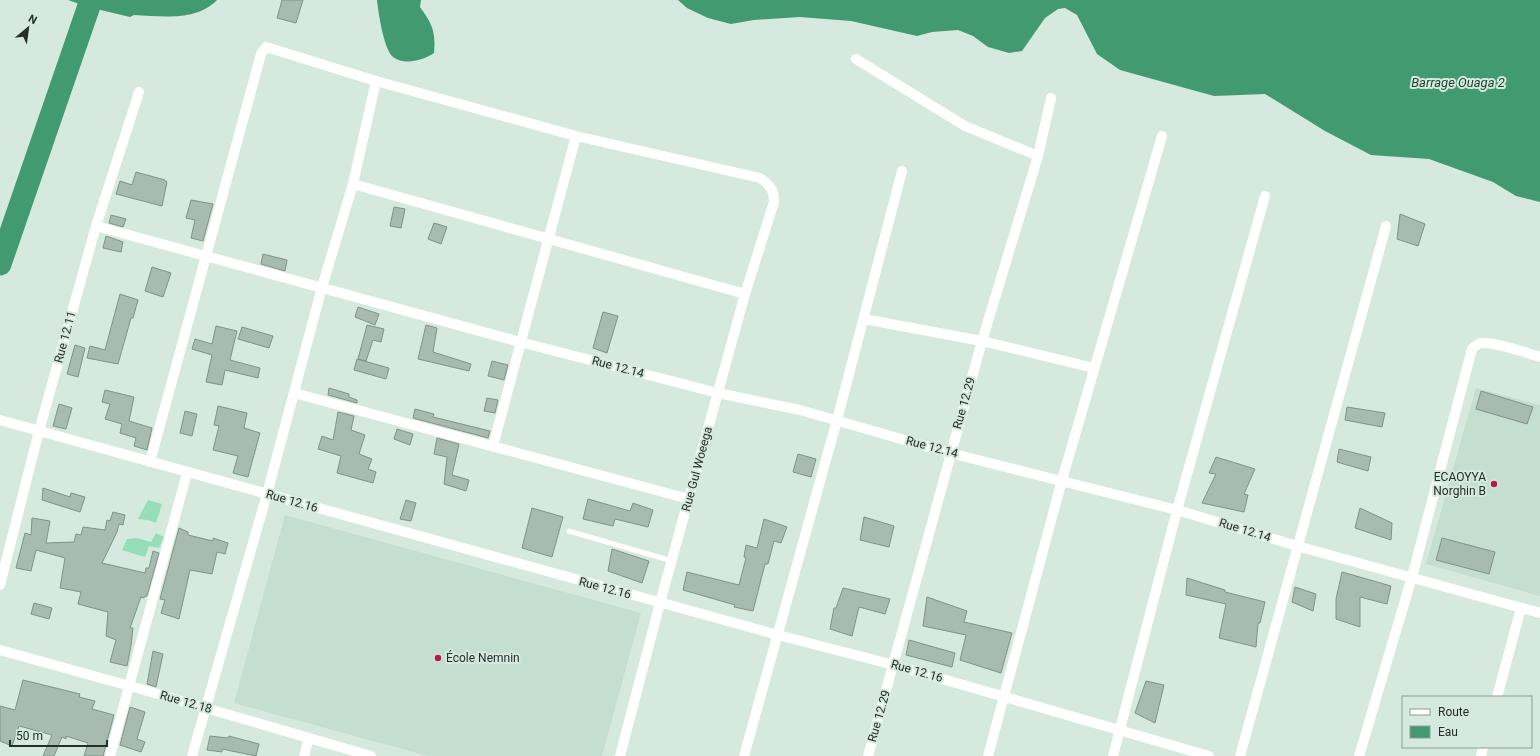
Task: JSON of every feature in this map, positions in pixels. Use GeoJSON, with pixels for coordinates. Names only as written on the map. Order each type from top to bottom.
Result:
{"type":"FeatureCollection","features":[{"type":"Feature","properties":{"kind":"street"},"geometry":{"type":"LineString","coordinates":[[150,462],[263,50],[266,47],[376,81],[576,136],[493,446]]}},
{"type":"Feature","properties":{"kind":"street"},"geometry":{"type":"LineString","coordinates":[[856,59],[965,126],[1038,156]]}},
{"type":"Feature","properties":{"kind":"street"},"geometry":{"type":"LineString","coordinates":[[192,756],[204,708],[294,393],[322,287],[353,184],[376,81]]}},
{"type":"Feature","properties":{"kind":"street","name":"Rue 12.11"},"geometry":{"type":"LineString","coordinates":[[0,585],[39,431],[96,226],[139,92]]}},
{"type":"Feature","properties":{"kind":"street","name":"Rue 12.29"},"geometry":{"type":"LineString","coordinates":[[868,756],[894,665],[950,453],[1038,156],[1051,98]]}},
{"type":"Feature","properties":{"kind":"street","name":"Rue Gul Woeega"},"geometry":{"type":"LineString","coordinates":[[576,136],[760,178],[769,184],[774,192],[774,202],[744,294],[620,756]]}},
{"type":"Feature","properties":{"kind":"street"},"geometry":{"type":"LineString","coordinates":[[988,756],[1062,480],[1162,136]]}},
{"type":"Feature","properties":{"kind":"street"},"geometry":{"type":"LineString","coordinates":[[744,756],[837,420],[902,170]]}},
{"type":"Feature","properties":{"kind":"street"},"geometry":{"type":"LineString","coordinates":[[353,184],[744,294]]}},
{"type":"Feature","properties":{"kind":"street"},"geometry":{"type":"LineString","coordinates":[[1113,756],[1177,510],[1265,196]]}},
{"type":"Feature","properties":{"kind":"street","name":"Rue 12.14"},"geometry":{"type":"LineString","coordinates":[[96,226],[520,342],[718,393],[760,400],[837,420],[950,453],[1177,510],[1298,546],[1540,613]]}},
{"type":"Feature","properties":{"kind":"street"},"geometry":{"type":"LineString","coordinates":[[1240,756],[1386,226]]}},
{"type":"Feature","properties":{"kind":"street"},"geometry":{"type":"LineString","coordinates":[[864,319],[982,341],[1094,368]]}},
{"type":"Feature","properties":{"kind":"street"},"geometry":{"type":"LineString","coordinates":[[1359,756],[1412,577],[1472,349],[1475,345],[1482,343],[1508,348],[1540,357]]}},
{"type":"Feature","properties":{"kind":"street"},"geometry":{"type":"LineString","coordinates":[[294,393],[690,498]]}},
{"type":"Feature","properties":{"kind":"street","name":"Rue 12.16"},"geometry":{"type":"LineString","coordinates":[[0,420],[660,603],[894,665],[1209,756]]}},
{"type":"Feature","properties":{"kind":"street"},"geometry":{"type":"LineString","coordinates":[[110,756],[130,686],[186,472]]}},
{"type":"Feature","properties":{"kind":"street"},"geometry":{"type":"LineString","coordinates":[[1497,696],[1522,608]]}},
{"type":"Feature","properties":{"kind":"street","name":"Rue 12.18"},"geometry":{"type":"LineString","coordinates":[[0,650],[371,756]]}},
{"type":"Feature","properties":{"kind":"street"},"geometry":{"type":"LineString","coordinates":[[304,756],[309,738]]}},
{"type":"Feature","properties":{"kind":"lane"},"geometry":{"type":"LineString","coordinates":[[569,531],[672,560]]}},
{"type":"Feature","properties":{"kind":"shaded area","name":"ECAOYYA Norghin B"},"geometry":{"type":"Polygon","coordinates":[[[1476,388],[1540,405],[1540,596],[1426,564],[1476,388]]]}},
{"type":"Feature","properties":{"kind":"shaded area"},"geometry":{"type":"Polygon","coordinates":[[[148,500],[162,504],[156,523],[138,519],[148,500]]]}},
{"type":"Feature","properties":{"kind":"shaded area","name":"École Nemnin"},"geometry":{"type":"Polygon","coordinates":[[[285,515],[641,613],[602,756],[428,756],[234,703],[285,515]]]}},
{"type":"Feature","properties":{"kind":"shaded area"},"geometry":{"type":"Polygon","coordinates":[[[156,533],[164,537],[159,548],[149,546],[145,557],[122,550],[127,539],[137,538],[151,542],[156,533]]]}},
{"type":"Feature","properties":{"kind":"water"},"geometry":{"type":"Polygon","coordinates":[[[68,0],[217,0],[209,7],[189,15],[134,15],[130,17],[88,7],[68,0]]]}},
{"type":"Feature","properties":{"kind":"water"},"geometry":{"type":"Polygon","coordinates":[[[377,0],[421,0],[420,7],[428,18],[434,33],[434,53],[425,58],[408,62],[398,60],[393,57],[384,39],[377,0]]]}},
{"type":"Feature","properties":{"kind":"water","name":"Barrage Ouaga 2"},"geometry":{"type":"Polygon","coordinates":[[[678,0],[1540,0],[1540,202],[1516,196],[1493,182],[1429,159],[1371,155],[1325,131],[1265,94],[1214,96],[1120,70],[1097,54],[1077,15],[1065,8],[1058,9],[1045,18],[1022,51],[1009,53],[988,47],[973,36],[958,30],[932,32],[917,36],[851,21],[800,17],[754,20],[731,24],[708,18],[687,8],[678,0]]]}},
{"type":"Feature","properties":{"kind":"building"},"geometry":{"type":"Polygon","coordinates":[[[282,0],[303,0],[296,23],[277,18],[282,0]]]}},
{"type":"Feature","properties":{"kind":"building"},"geometry":{"type":"Polygon","coordinates":[[[136,172],[165,180],[167,182],[162,206],[116,194],[120,181],[132,185],[136,172]]]}},
{"type":"Feature","properties":{"kind":"building"},"geometry":{"type":"Polygon","coordinates":[[[191,200],[213,204],[203,241],[191,238],[195,220],[186,218],[191,200]]]}},
{"type":"Feature","properties":{"kind":"building"},"geometry":{"type":"Polygon","coordinates":[[[394,207],[405,209],[401,228],[390,226],[394,207]]]}},
{"type":"Feature","properties":{"kind":"building"},"geometry":{"type":"Polygon","coordinates":[[[1400,214],[1425,224],[1418,246],[1397,239],[1400,214]]]}},
{"type":"Feature","properties":{"kind":"building"},"geometry":{"type":"Polygon","coordinates":[[[111,215],[126,219],[123,227],[109,223],[111,215]]]}},
{"type":"Feature","properties":{"kind":"building"},"geometry":{"type":"Polygon","coordinates":[[[434,223],[447,227],[441,244],[428,239],[434,223]]]}},
{"type":"Feature","properties":{"kind":"building"},"geometry":{"type":"Polygon","coordinates":[[[106,236],[123,242],[121,252],[103,248],[106,236]]]}},
{"type":"Feature","properties":{"kind":"building"},"geometry":{"type":"Polygon","coordinates":[[[263,254],[287,260],[285,271],[261,264],[263,254]]]}},
{"type":"Feature","properties":{"kind":"building"},"geometry":{"type":"Polygon","coordinates":[[[152,267],[171,273],[163,297],[145,291],[152,267]]]}},
{"type":"Feature","properties":{"kind":"building"},"geometry":{"type":"Polygon","coordinates":[[[120,294],[138,300],[133,318],[131,318],[118,364],[87,358],[90,346],[105,350],[120,294]]]}},
{"type":"Feature","properties":{"kind":"building"},"geometry":{"type":"Polygon","coordinates":[[[358,307],[379,314],[375,325],[355,317],[358,307]]]}},
{"type":"Feature","properties":{"kind":"building"},"geometry":{"type":"Polygon","coordinates":[[[603,312],[618,316],[607,353],[593,348],[603,312]]]}},
{"type":"Feature","properties":{"kind":"building"},"geometry":{"type":"Polygon","coordinates":[[[367,325],[384,329],[381,342],[373,340],[366,361],[358,359],[367,325]]]}},
{"type":"Feature","properties":{"kind":"building"},"geometry":{"type":"Polygon","coordinates":[[[426,325],[437,328],[433,352],[471,364],[469,371],[418,359],[426,325]]]}},
{"type":"Feature","properties":{"kind":"building"},"geometry":{"type":"Polygon","coordinates":[[[216,326],[237,331],[230,360],[260,368],[258,378],[225,370],[222,385],[206,382],[212,355],[192,349],[195,339],[212,344],[216,326]]]}},
{"type":"Feature","properties":{"kind":"building"},"geometry":{"type":"Polygon","coordinates":[[[242,327],[273,336],[269,348],[238,339],[242,327]]]}},
{"type":"Feature","properties":{"kind":"building"},"geometry":{"type":"Polygon","coordinates":[[[75,345],[85,348],[78,377],[67,374],[75,345]]]}},
{"type":"Feature","properties":{"kind":"building"},"geometry":{"type":"Polygon","coordinates":[[[357,359],[389,368],[386,379],[354,370],[357,359]]]}},
{"type":"Feature","properties":{"kind":"building"},"geometry":{"type":"Polygon","coordinates":[[[492,361],[508,365],[504,380],[488,376],[492,361]]]}},
{"type":"Feature","properties":{"kind":"building"},"geometry":{"type":"Polygon","coordinates":[[[329,388],[349,394],[349,397],[357,400],[357,403],[328,395],[329,388]]]}},
{"type":"Feature","properties":{"kind":"building"},"geometry":{"type":"Polygon","coordinates":[[[105,390],[134,397],[129,421],[152,428],[147,450],[134,446],[136,438],[120,433],[122,424],[105,419],[110,404],[102,402],[105,390]]]}},
{"type":"Feature","properties":{"kind":"building"},"geometry":{"type":"Polygon","coordinates":[[[1481,391],[1533,407],[1527,424],[1476,409],[1481,391]]]}},
{"type":"Feature","properties":{"kind":"building"},"geometry":{"type":"Polygon","coordinates":[[[487,398],[498,400],[495,413],[484,411],[487,398]]]}},
{"type":"Feature","properties":{"kind":"building"},"geometry":{"type":"Polygon","coordinates":[[[59,404],[72,408],[66,429],[53,426],[59,404]]]}},
{"type":"Feature","properties":{"kind":"building"},"geometry":{"type":"Polygon","coordinates":[[[218,406],[247,413],[244,428],[260,433],[248,477],[233,473],[238,456],[213,450],[219,426],[214,425],[218,406]]]}},
{"type":"Feature","properties":{"kind":"building"},"geometry":{"type":"Polygon","coordinates":[[[1347,407],[1385,413],[1382,427],[1345,420],[1347,407]]]}},
{"type":"Feature","properties":{"kind":"building"},"geometry":{"type":"Polygon","coordinates":[[[415,409],[434,414],[433,417],[490,431],[488,438],[413,418],[415,409]]]}},
{"type":"Feature","properties":{"kind":"building"},"geometry":{"type":"Polygon","coordinates":[[[185,411],[197,414],[192,436],[180,433],[185,411]]]}},
{"type":"Feature","properties":{"kind":"building"},"geometry":{"type":"Polygon","coordinates":[[[338,412],[354,416],[351,430],[365,435],[359,454],[372,459],[368,469],[376,472],[373,483],[337,473],[341,456],[318,449],[322,436],[333,440],[338,412]]]}},
{"type":"Feature","properties":{"kind":"building"},"geometry":{"type":"Polygon","coordinates":[[[397,429],[413,434],[410,445],[394,439],[397,429]]]}},
{"type":"Feature","properties":{"kind":"building"},"geometry":{"type":"Polygon","coordinates":[[[437,438],[459,444],[452,475],[469,480],[466,491],[444,484],[447,457],[434,454],[437,438]]]}},
{"type":"Feature","properties":{"kind":"building"},"geometry":{"type":"Polygon","coordinates":[[[1339,449],[1371,457],[1368,471],[1337,462],[1339,449]]]}},
{"type":"Feature","properties":{"kind":"building"},"geometry":{"type":"Polygon","coordinates":[[[798,454],[816,459],[811,477],[793,472],[798,454]]]}},
{"type":"Feature","properties":{"kind":"building"},"geometry":{"type":"Polygon","coordinates":[[[1216,457],[1255,469],[1244,494],[1248,495],[1244,512],[1202,503],[1216,474],[1209,473],[1216,457]]]}},
{"type":"Feature","properties":{"kind":"building"},"geometry":{"type":"Polygon","coordinates":[[[43,488],[70,497],[71,493],[85,497],[80,512],[42,500],[43,488]]]}},
{"type":"Feature","properties":{"kind":"building"},"geometry":{"type":"Polygon","coordinates":[[[588,499],[630,511],[633,503],[653,510],[648,527],[615,519],[613,526],[583,519],[588,499]]]}},
{"type":"Feature","properties":{"kind":"building"},"geometry":{"type":"Polygon","coordinates":[[[406,500],[416,503],[411,521],[400,519],[406,500]]]}},
{"type":"Feature","properties":{"kind":"building"},"geometry":{"type":"Polygon","coordinates":[[[532,508],[563,517],[552,557],[522,548],[532,508]]]}},
{"type":"Feature","properties":{"kind":"building"},"geometry":{"type":"Polygon","coordinates":[[[1360,508],[1392,523],[1391,540],[1355,528],[1360,508]]]}},
{"type":"Feature","properties":{"kind":"building"},"geometry":{"type":"Polygon","coordinates":[[[113,512],[125,515],[123,525],[119,524],[117,532],[102,563],[145,573],[146,568],[149,568],[153,551],[159,553],[147,596],[144,598],[141,597],[130,628],[133,628],[127,666],[110,662],[116,640],[106,636],[108,612],[78,604],[81,592],[60,588],[65,558],[36,550],[31,571],[16,568],[25,533],[31,535],[32,518],[50,521],[46,543],[74,542],[76,534],[81,535],[83,527],[105,530],[107,520],[110,521],[113,512]]]}},
{"type":"Feature","properties":{"kind":"building"},"geometry":{"type":"Polygon","coordinates":[[[864,517],[894,526],[889,547],[860,540],[864,517]]]}},
{"type":"Feature","properties":{"kind":"building"},"geometry":{"type":"Polygon","coordinates":[[[764,519],[787,527],[781,543],[774,541],[768,564],[765,564],[753,611],[734,607],[735,605],[683,590],[687,572],[739,585],[746,558],[744,557],[746,545],[757,548],[764,519]]]}},
{"type":"Feature","properties":{"kind":"building"},"geometry":{"type":"Polygon","coordinates":[[[179,528],[188,532],[188,535],[213,541],[213,538],[228,543],[225,554],[217,552],[212,574],[190,570],[179,619],[161,613],[165,600],[160,599],[179,528]]]}},
{"type":"Feature","properties":{"kind":"building"},"geometry":{"type":"Polygon","coordinates":[[[1442,538],[1495,552],[1489,574],[1436,560],[1442,538]]]}},
{"type":"Feature","properties":{"kind":"building"},"geometry":{"type":"Polygon","coordinates":[[[612,549],[649,561],[642,583],[608,571],[612,549]]]}},
{"type":"Feature","properties":{"kind":"building"},"geometry":{"type":"Polygon","coordinates":[[[1342,572],[1391,586],[1387,604],[1360,597],[1360,627],[1336,619],[1336,599],[1342,572]]]}},
{"type":"Feature","properties":{"kind":"building"},"geometry":{"type":"Polygon","coordinates":[[[1187,578],[1225,590],[1225,592],[1265,602],[1260,623],[1258,623],[1256,647],[1219,638],[1226,604],[1186,595],[1187,578]]]}},
{"type":"Feature","properties":{"kind":"building"},"geometry":{"type":"Polygon","coordinates":[[[1295,587],[1316,594],[1313,611],[1292,602],[1295,587]]]}},
{"type":"Feature","properties":{"kind":"building"},"geometry":{"type":"Polygon","coordinates":[[[843,588],[890,599],[885,614],[859,607],[852,636],[830,629],[834,608],[836,608],[843,588]]]}},
{"type":"Feature","properties":{"kind":"building"},"geometry":{"type":"Polygon","coordinates":[[[927,597],[967,611],[964,622],[1012,633],[1001,673],[960,660],[966,635],[923,626],[927,597]]]}},
{"type":"Feature","properties":{"kind":"building"},"geometry":{"type":"Polygon","coordinates":[[[34,603],[52,608],[49,619],[31,614],[34,603]]]}},
{"type":"Feature","properties":{"kind":"building"},"geometry":{"type":"Polygon","coordinates":[[[909,640],[955,653],[952,667],[906,655],[909,640]]]}},
{"type":"Feature","properties":{"kind":"building"},"geometry":{"type":"Polygon","coordinates":[[[153,651],[163,654],[156,687],[147,684],[153,651]]]}},
{"type":"Feature","properties":{"kind":"building"},"geometry":{"type":"Polygon","coordinates":[[[23,680],[80,694],[79,697],[95,701],[92,709],[114,715],[103,756],[84,756],[88,743],[66,736],[66,739],[62,737],[54,756],[43,756],[52,735],[19,726],[12,746],[0,741],[0,706],[15,710],[23,680]]]}},
{"type":"Feature","properties":{"kind":"building"},"geometry":{"type":"Polygon","coordinates":[[[1146,681],[1164,685],[1155,723],[1135,713],[1146,681]]]}},
{"type":"Feature","properties":{"kind":"building"},"geometry":{"type":"Polygon","coordinates":[[[130,707],[145,712],[137,739],[145,742],[141,752],[120,745],[130,707]]]}},
{"type":"Feature","properties":{"kind":"building"},"geometry":{"type":"Polygon","coordinates":[[[210,736],[228,738],[229,736],[259,744],[256,756],[222,749],[222,752],[207,750],[210,736]]]}},
{"type":"Feature","properties":{"kind":"waterway"},"geometry":{"type":"LineString","coordinates":[[0,264],[91,0]]}},
{"type":"Feature","properties":{"kind":"place","name":"ECAOYYA Norghin B"},"geometry":{"type":"Point","coordinates":[1494,484]}},
{"type":"Feature","properties":{"kind":"place","name":"École Nemnin"},"geometry":{"type":"Point","coordinates":[438,658]}}]}
